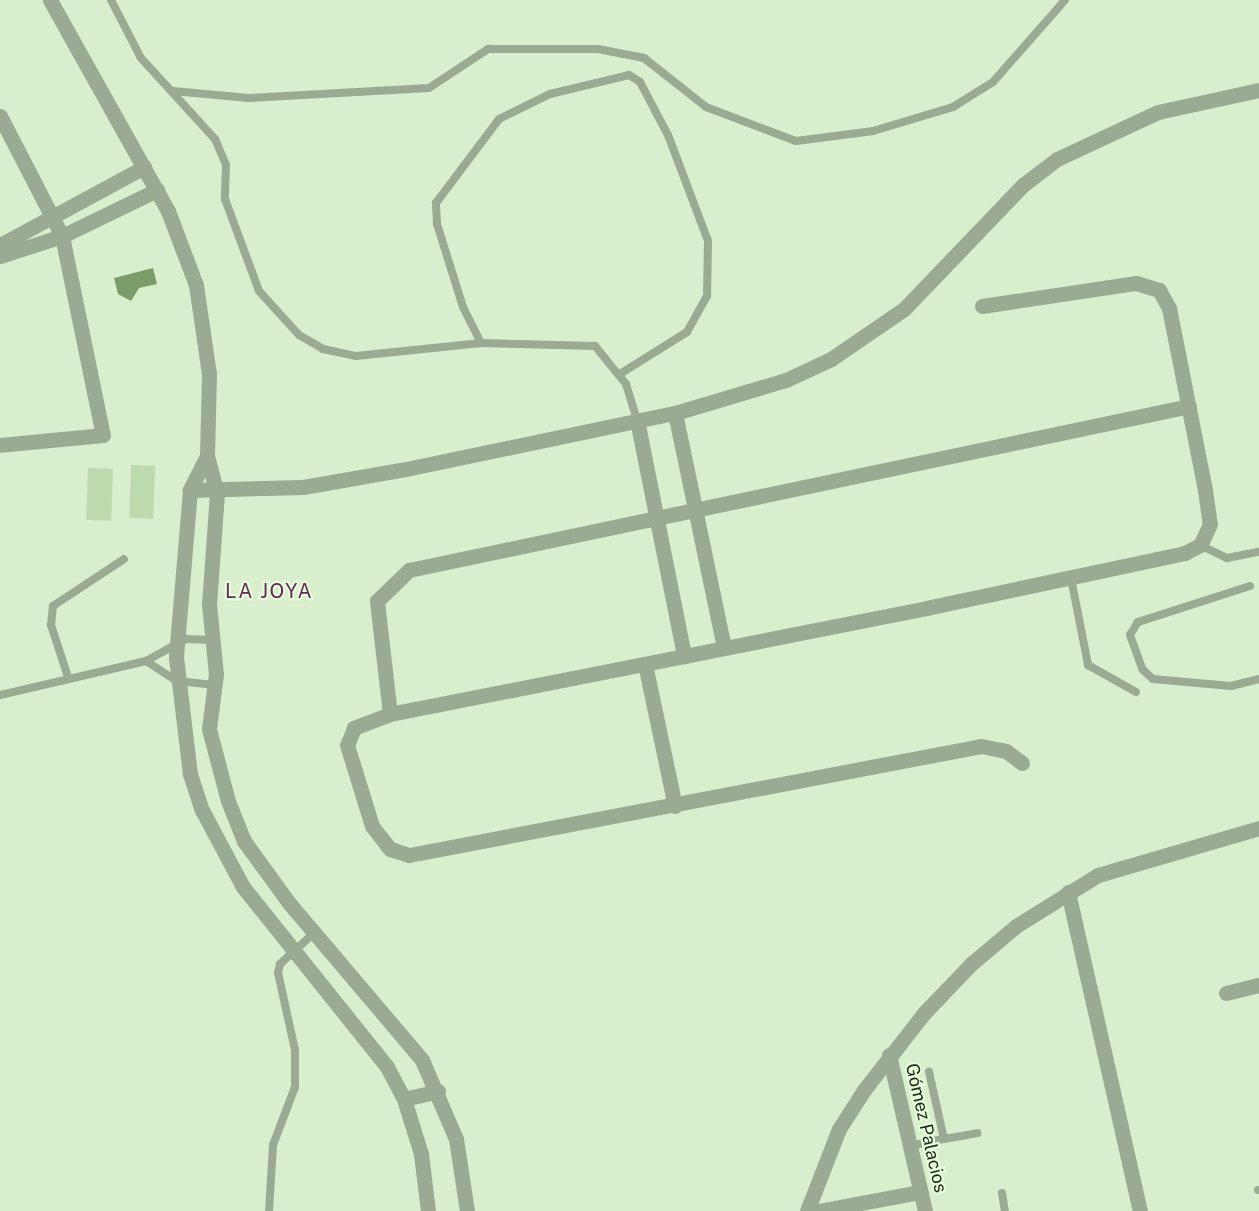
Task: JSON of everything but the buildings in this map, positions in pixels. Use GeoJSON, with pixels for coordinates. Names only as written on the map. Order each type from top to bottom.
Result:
{"type":"FeatureCollection","features":[{"type":"Feature","properties":{"kind":"street"},"geometry":{"type":"LineString","coordinates":[[50,0],[157,190],[184,248],[206,329],[207,456],[217,493],[209,604],[214,685],[209,729],[228,801],[244,841],[314,933],[405,1035],[438,1091],[456,1139],[467,1211]]}},
{"type":"Feature","properties":{"kind":"street"},"geometry":{"type":"LineString","coordinates":[[190,490],[217,493],[315,485],[675,412],[786,380],[873,332],[903,309],[1023,185],[1057,159],[1158,112],[1259,90]]}},
{"type":"Feature","properties":{"kind":"street"},"geometry":{"type":"LineString","coordinates":[[0,116],[62,236],[102,436],[0,445]]}},
{"type":"Feature","properties":{"kind":"street"},"geometry":{"type":"LineString","coordinates":[[0,245],[144,167]]}},
{"type":"Feature","properties":{"kind":"street"},"geometry":{"type":"LineString","coordinates":[[0,256],[62,236],[157,190]]}},
{"type":"Feature","properties":{"kind":"street"},"geometry":{"type":"LineString","coordinates":[[90,195],[100,217]]}},
{"type":"Feature","properties":{"kind":"street"},"geometry":{"type":"LineString","coordinates":[[982,306],[1150,285],[1169,308],[1189,406],[1210,524],[1200,545],[1185,553],[1071,578],[390,714],[354,728],[347,745],[372,826],[399,853],[442,852],[981,746],[1006,751],[1022,763]]}},
{"type":"Feature","properties":{"kind":"street"},"geometry":{"type":"LineString","coordinates":[[390,714],[376,612],[378,601],[396,578],[409,570],[1189,406]]}},
{"type":"Feature","properties":{"kind":"street"},"geometry":{"type":"LineString","coordinates":[[675,412],[693,510],[724,648]]}},
{"type":"Feature","properties":{"kind":"street"},"geometry":{"type":"LineString","coordinates":[[638,420],[684,656]]}},
{"type":"Feature","properties":{"kind":"street"},"geometry":{"type":"LineString","coordinates":[[207,456],[190,490],[177,643],[177,681],[190,774],[202,810],[243,887],[291,952],[357,1028],[404,1099],[421,1154],[428,1211]]}},
{"type":"Feature","properties":{"kind":"street"},"geometry":{"type":"LineString","coordinates":[[645,664],[675,806]]}},
{"type":"Feature","properties":{"kind":"street"},"geometry":{"type":"LineString","coordinates":[[807,1211],[839,1129],[889,1054],[971,964],[1068,892],[1146,858],[1259,828]]}},
{"type":"Feature","properties":{"kind":"street"},"geometry":{"type":"LineString","coordinates":[[1068,892],[1140,1211]]}},
{"type":"Feature","properties":{"kind":"street"},"geometry":{"type":"LineString","coordinates":[[1226,993],[1259,986]]}},
{"type":"Feature","properties":{"kind":"street","name":"Gómez Palacios"},"geometry":{"type":"LineString","coordinates":[[889,1054],[925,1211]]}},
{"type":"Feature","properties":{"kind":"street"},"geometry":{"type":"LineString","coordinates":[[404,1099],[438,1091]]}},
{"type":"Feature","properties":{"kind":"street"},"geometry":{"type":"LineString","coordinates":[[818,1211],[920,1192]]}},
{"type":"Feature","properties":{"kind":"lane"},"geometry":{"type":"LineString","coordinates":[[111,0],[141,58],[215,139],[226,165],[225,199],[259,291],[299,335],[323,350],[356,356],[481,343],[595,346],[620,374],[638,420]]}},
{"type":"Feature","properties":{"kind":"lane"},"geometry":{"type":"LineString","coordinates":[[173,91],[249,98],[429,88],[488,49],[598,49],[644,58],[706,107],[796,141],[873,131],[953,107],[993,82],[1065,0]]}},
{"type":"Feature","properties":{"kind":"lane"},"geometry":{"type":"LineString","coordinates":[[481,343],[463,307],[437,224],[436,202],[500,119],[550,94],[628,75],[640,82],[668,135],[708,241],[707,296],[687,332],[620,374]]}},
{"type":"Feature","properties":{"kind":"lane"},"geometry":{"type":"LineString","coordinates":[[1200,545],[1227,558],[1259,552]]}},
{"type":"Feature","properties":{"kind":"lane"},"geometry":{"type":"LineString","coordinates":[[68,677],[51,625],[53,606],[124,559]]}},
{"type":"Feature","properties":{"kind":"lane"},"geometry":{"type":"LineString","coordinates":[[1071,578],[1088,665],[1136,692]]}},
{"type":"Feature","properties":{"kind":"lane"},"geometry":{"type":"LineString","coordinates":[[1250,586],[1138,622],[1130,635],[1143,670],[1153,679],[1231,686],[1259,679]]}},
{"type":"Feature","properties":{"kind":"lane"},"geometry":{"type":"LineString","coordinates":[[0,695],[68,677],[146,662],[177,643],[212,640]]}},
{"type":"Feature","properties":{"kind":"lane"},"geometry":{"type":"LineString","coordinates":[[146,662],[177,681],[214,685]]}},
{"type":"Feature","properties":{"kind":"lane"},"geometry":{"type":"LineString","coordinates":[[268,1211],[273,1145],[295,1087],[295,1050],[278,973],[291,952],[314,933]]}},
{"type":"Feature","properties":{"kind":"lane"},"geometry":{"type":"LineString","coordinates":[[929,1072],[944,1139]]}},
{"type":"Feature","properties":{"kind":"lane"},"geometry":{"type":"LineString","coordinates":[[910,1146],[977,1133]]}},
{"type":"Feature","properties":{"kind":"lane"},"geometry":{"type":"LineString","coordinates":[[1002,1193],[1005,1211]]}},
{"type":"Feature","properties":{"kind":"shaded area"},"geometry":{"type":"Polygon","coordinates":[[[153,268],[157,284],[139,288],[131,301],[118,294],[114,278],[153,268]]]}},
{"type":"Feature","properties":{"kind":"shaded area"},"geometry":{"type":"Polygon","coordinates":[[[131,465],[155,466],[153,519],[129,518],[131,465]]]}},
{"type":"Feature","properties":{"kind":"shaded area"},"geometry":{"type":"Polygon","coordinates":[[[88,468],[113,469],[111,521],[86,520],[88,468]]]}},
{"type":"Feature","properties":{"kind":"district","name":"LA JOYA"},"geometry":{"type":"Point","coordinates":[269,591]}}]}
